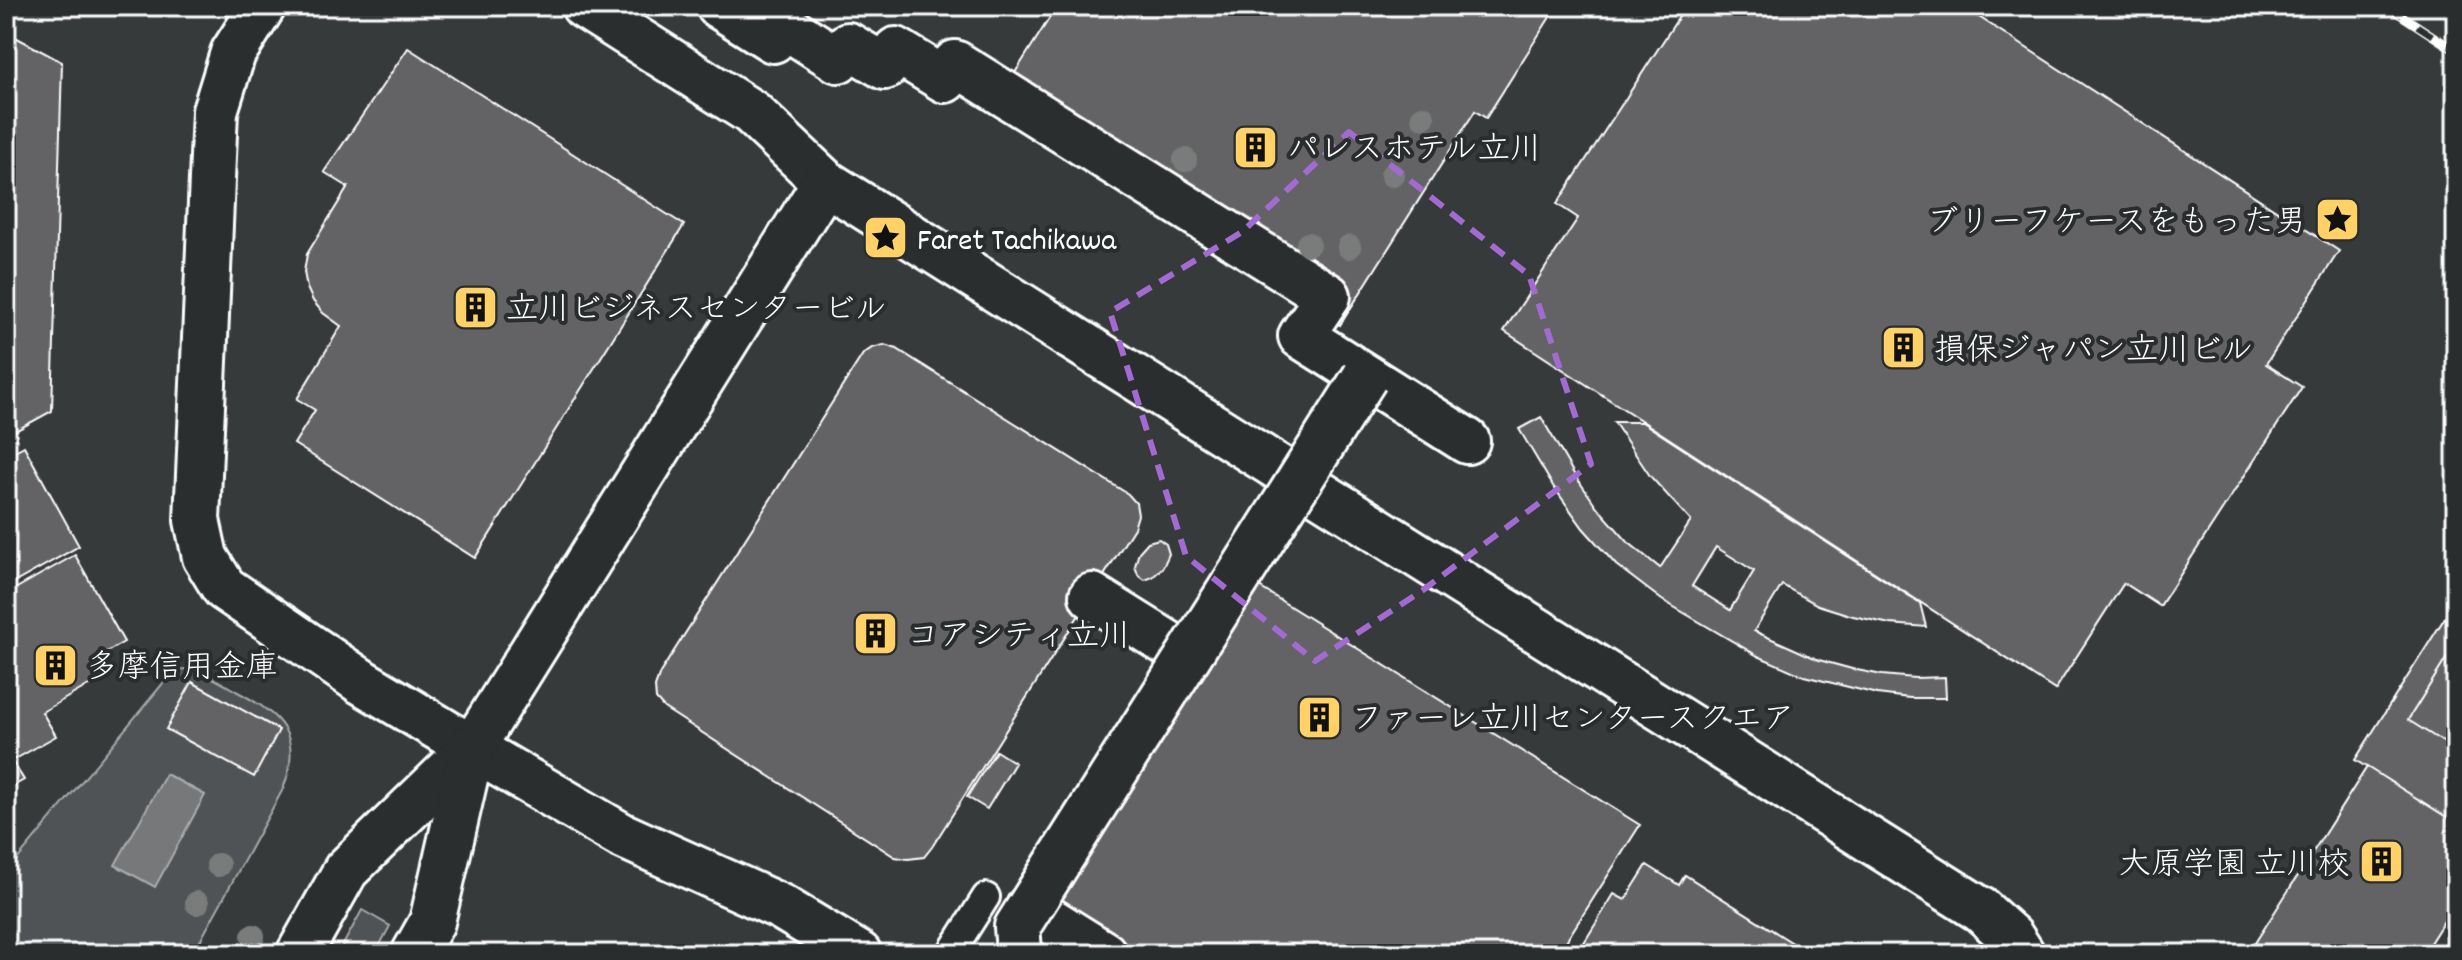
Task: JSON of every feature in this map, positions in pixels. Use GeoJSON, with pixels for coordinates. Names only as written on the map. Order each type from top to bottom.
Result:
{"type":"FeatureCollection","features":[{"type":"Feature","properties":{"kind":"street"},"geometry":{"type":"LineString","coordinates":[[263,6],[233,53],[215,111],[197,520],[205,557],[224,588],[362,682],[621,835],[781,907],[859,954]]}},
{"type":"Feature","properties":{"kind":"street"},"geometry":{"type":"LineString","coordinates":[[584,6],[751,112],[825,182],[1981,910],[2011,937],[2022,954]]}},
{"type":"Feature","properties":{"kind":"street"},"geometry":{"type":"LineString","coordinates":[[719,6],[773,40],[783,25],[829,30],[838,60],[848,45],[885,67],[896,50],[945,80],[955,63],[990,73],[1328,296],[1301,336],[1365,377],[1462,431]]}},
{"type":"Feature","properties":{"kind":"street"},"geometry":{"type":"LineString","coordinates":[[299,954],[346,870],[472,748],[825,182]]}},
{"type":"Feature","properties":{"kind":"street"},"geometry":{"type":"LineString","coordinates":[[1024,952],[1017,927],[1048,890],[1188,656],[1232,605],[1365,377]]}},
{"type":"Feature","properties":{"kind":"street"},"geometry":{"type":"LineString","coordinates":[[1092,596],[1188,656]]}},
{"type":"Feature","properties":{"kind":"street"},"geometry":{"type":"LineString","coordinates":[[414,954],[432,922],[472,748]]}},
{"type":"Feature","properties":{"kind":"street"},"geometry":{"type":"LineString","coordinates":[[1048,890],[1104,954]]}},
{"type":"Feature","properties":{"kind":"lane"},"geometry":{"type":"LineString","coordinates":[[950,954],[986,897]]}},
{"type":"Feature","properties":{"kind":"highlighted area"},"geometry":{"type":"Polygon","coordinates":[[[1349,132],[1529,275],[1591,464],[1423,590],[1315,661],[1186,556],[1110,312],[1242,232],[1349,132]]]}},
{"type":"Feature","properties":{"kind":"shaded area"},"geometry":{"type":"Polygon","coordinates":[[[191,668],[252,700],[276,718],[289,741],[291,754],[283,789],[193,954],[6,954],[6,873],[169,676],[191,668]]]}},
{"type":"Feature","properties":{"kind":"shaded area"},"geometry":{"type":"Polygon","coordinates":[[[166,774],[205,795],[155,887],[115,865],[166,774]]]}},
{"type":"Feature","properties":{"kind":"shaded area"},"geometry":{"type":"Polygon","coordinates":[[[362,910],[390,926],[375,954],[338,954],[362,910]]]}},
{"type":"Feature","properties":{"kind":"building","name":"パレスホテル立川"},"geometry":{"type":"Polygon","coordinates":[[[1057,6],[1557,6],[1486,118],[1475,111],[1340,325],[994,106],[1057,6]]]}},
{"type":"Feature","properties":{"kind":"building","name":"損保ジャパン立川ビル"},"geometry":{"type":"Polygon","coordinates":[[[1686,6],[1962,6],[2339,251],[2266,364],[2302,387],[2160,606],[2124,583],[2055,690],[1504,331],[1578,218],[1557,204],[1686,6]]]}},
{"type":"Feature","properties":{"kind":"building"},"geometry":{"type":"Polygon","coordinates":[[[6,32],[62,62],[52,411],[6,436],[6,32]]]}},
{"type":"Feature","properties":{"kind":"building","name":"立川ビジネスセンタービル"},"geometry":{"type":"Polygon","coordinates":[[[408,48],[684,225],[475,558],[294,444],[315,410],[297,399],[341,326],[313,301],[304,272],[307,254],[348,187],[324,172],[408,48]]]}},
{"type":"Feature","properties":{"kind":"building","name":"コアシティ立川"},"geometry":{"type":"Polygon","coordinates":[[[884,345],[897,349],[1128,494],[1136,503],[1138,515],[1134,528],[932,847],[924,857],[908,859],[895,857],[664,708],[656,699],[655,687],[660,673],[863,354],[884,345]]]}},
{"type":"Feature","properties":{"kind":"building"},"geometry":{"type":"Polygon","coordinates":[[[1541,417],[1597,507],[1628,542],[1660,568],[1691,521],[1650,476],[1614,422],[1642,422],[1920,603],[1926,627],[1853,616],[1818,605],[1782,585],[1754,631],[1819,660],[1852,669],[1915,678],[1945,677],[1946,698],[1877,694],[1804,676],[1758,656],[1662,600],[1616,565],[1583,528],[1519,429],[1541,417]],[[1716,547],[1692,586],[1730,610],[1754,571],[1716,547]]]}},
{"type":"Feature","properties":{"kind":"building"},"geometry":{"type":"Polygon","coordinates":[[[24,446],[79,546],[10,585],[6,578],[6,456],[24,446]]]}},
{"type":"Feature","properties":{"kind":"building"},"geometry":{"type":"Polygon","coordinates":[[[1159,539],[1166,544],[1169,554],[1163,567],[1145,580],[1138,575],[1135,566],[1139,552],[1148,542],[1159,539]]]}},
{"type":"Feature","properties":{"kind":"building","name":"多摩信用金庫"},"geometry":{"type":"Polygon","coordinates":[[[75,555],[124,642],[100,656],[110,673],[42,712],[56,736],[12,761],[24,780],[6,790],[6,594],[75,555]]]}},
{"type":"Feature","properties":{"kind":"building","name":"ファーレ立川センタースクエア"},"geometry":{"type":"Polygon","coordinates":[[[1256,585],[1640,825],[1558,954],[1094,954],[1044,922],[1256,585]]]}},
{"type":"Feature","properties":{"kind":"building"},"geometry":{"type":"Polygon","coordinates":[[[2456,600],[2456,823],[2355,760],[2456,600]]]}},
{"type":"Feature","properties":{"kind":"building"},"geometry":{"type":"Polygon","coordinates":[[[2456,643],[2456,750],[2408,720],[2456,643]]]}},
{"type":"Feature","properties":{"kind":"building"},"geometry":{"type":"Polygon","coordinates":[[[192,682],[279,730],[254,777],[166,729],[192,682]]]}},
{"type":"Feature","properties":{"kind":"building"},"geometry":{"type":"Polygon","coordinates":[[[996,751],[1015,763],[987,809],[967,797],[996,751]]]}},
{"type":"Feature","properties":{"kind":"building","name":"大原学園 立川校"},"geometry":{"type":"Polygon","coordinates":[[[2367,767],[2456,823],[2456,902],[2423,954],[2248,954],[2367,767]]]}},
{"type":"Feature","properties":{"kind":"building"},"geometry":{"type":"Polygon","coordinates":[[[1647,865],[1679,885],[1685,875],[1810,954],[1577,954],[1614,894],[1625,900],[1647,865]]]}},
{"type":"Feature","properties":{"kind":"railway"},"geometry":{"type":"LineString","coordinates":[[2387,6],[2456,51]]}},
{"type":"Feature","properties":{"kind":"railway"},"geometry":{"type":"LineString","coordinates":[[2452,6],[2456,8]]}},
{"type":"Feature","properties":{"kind":"place","name":"パレスホテル立川"},"geometry":{"type":"Point","coordinates":[1256,147]}},
{"type":"Feature","properties":{"kind":"place","name":"ブリーフケースをもった男"},"geometry":{"type":"Point","coordinates":[2338,220]}},
{"type":"Feature","properties":{"kind":"place","name":"Faret Tachikawa"},"geometry":{"type":"Point","coordinates":[886,238]}},
{"type":"Feature","properties":{"kind":"place","name":"立川ビジネスセンタービル"},"geometry":{"type":"Point","coordinates":[475,307]}},
{"type":"Feature","properties":{"kind":"place","name":"損保ジャパン立川ビル"},"geometry":{"type":"Point","coordinates":[1903,348]}},
{"type":"Feature","properties":{"kind":"place","name":"コアシティ立川"},"geometry":{"type":"Point","coordinates":[876,634]}},
{"type":"Feature","properties":{"kind":"place","name":"多摩信用金庫"},"geometry":{"type":"Point","coordinates":[55,665]}},
{"type":"Feature","properties":{"kind":"place","name":"ファーレ立川センタースクエア"},"geometry":{"type":"Point","coordinates":[1320,717]}},
{"type":"Feature","properties":{"kind":"place","name":"大原学園 立川校"},"geometry":{"type":"Point","coordinates":[2381,862]}}]}
